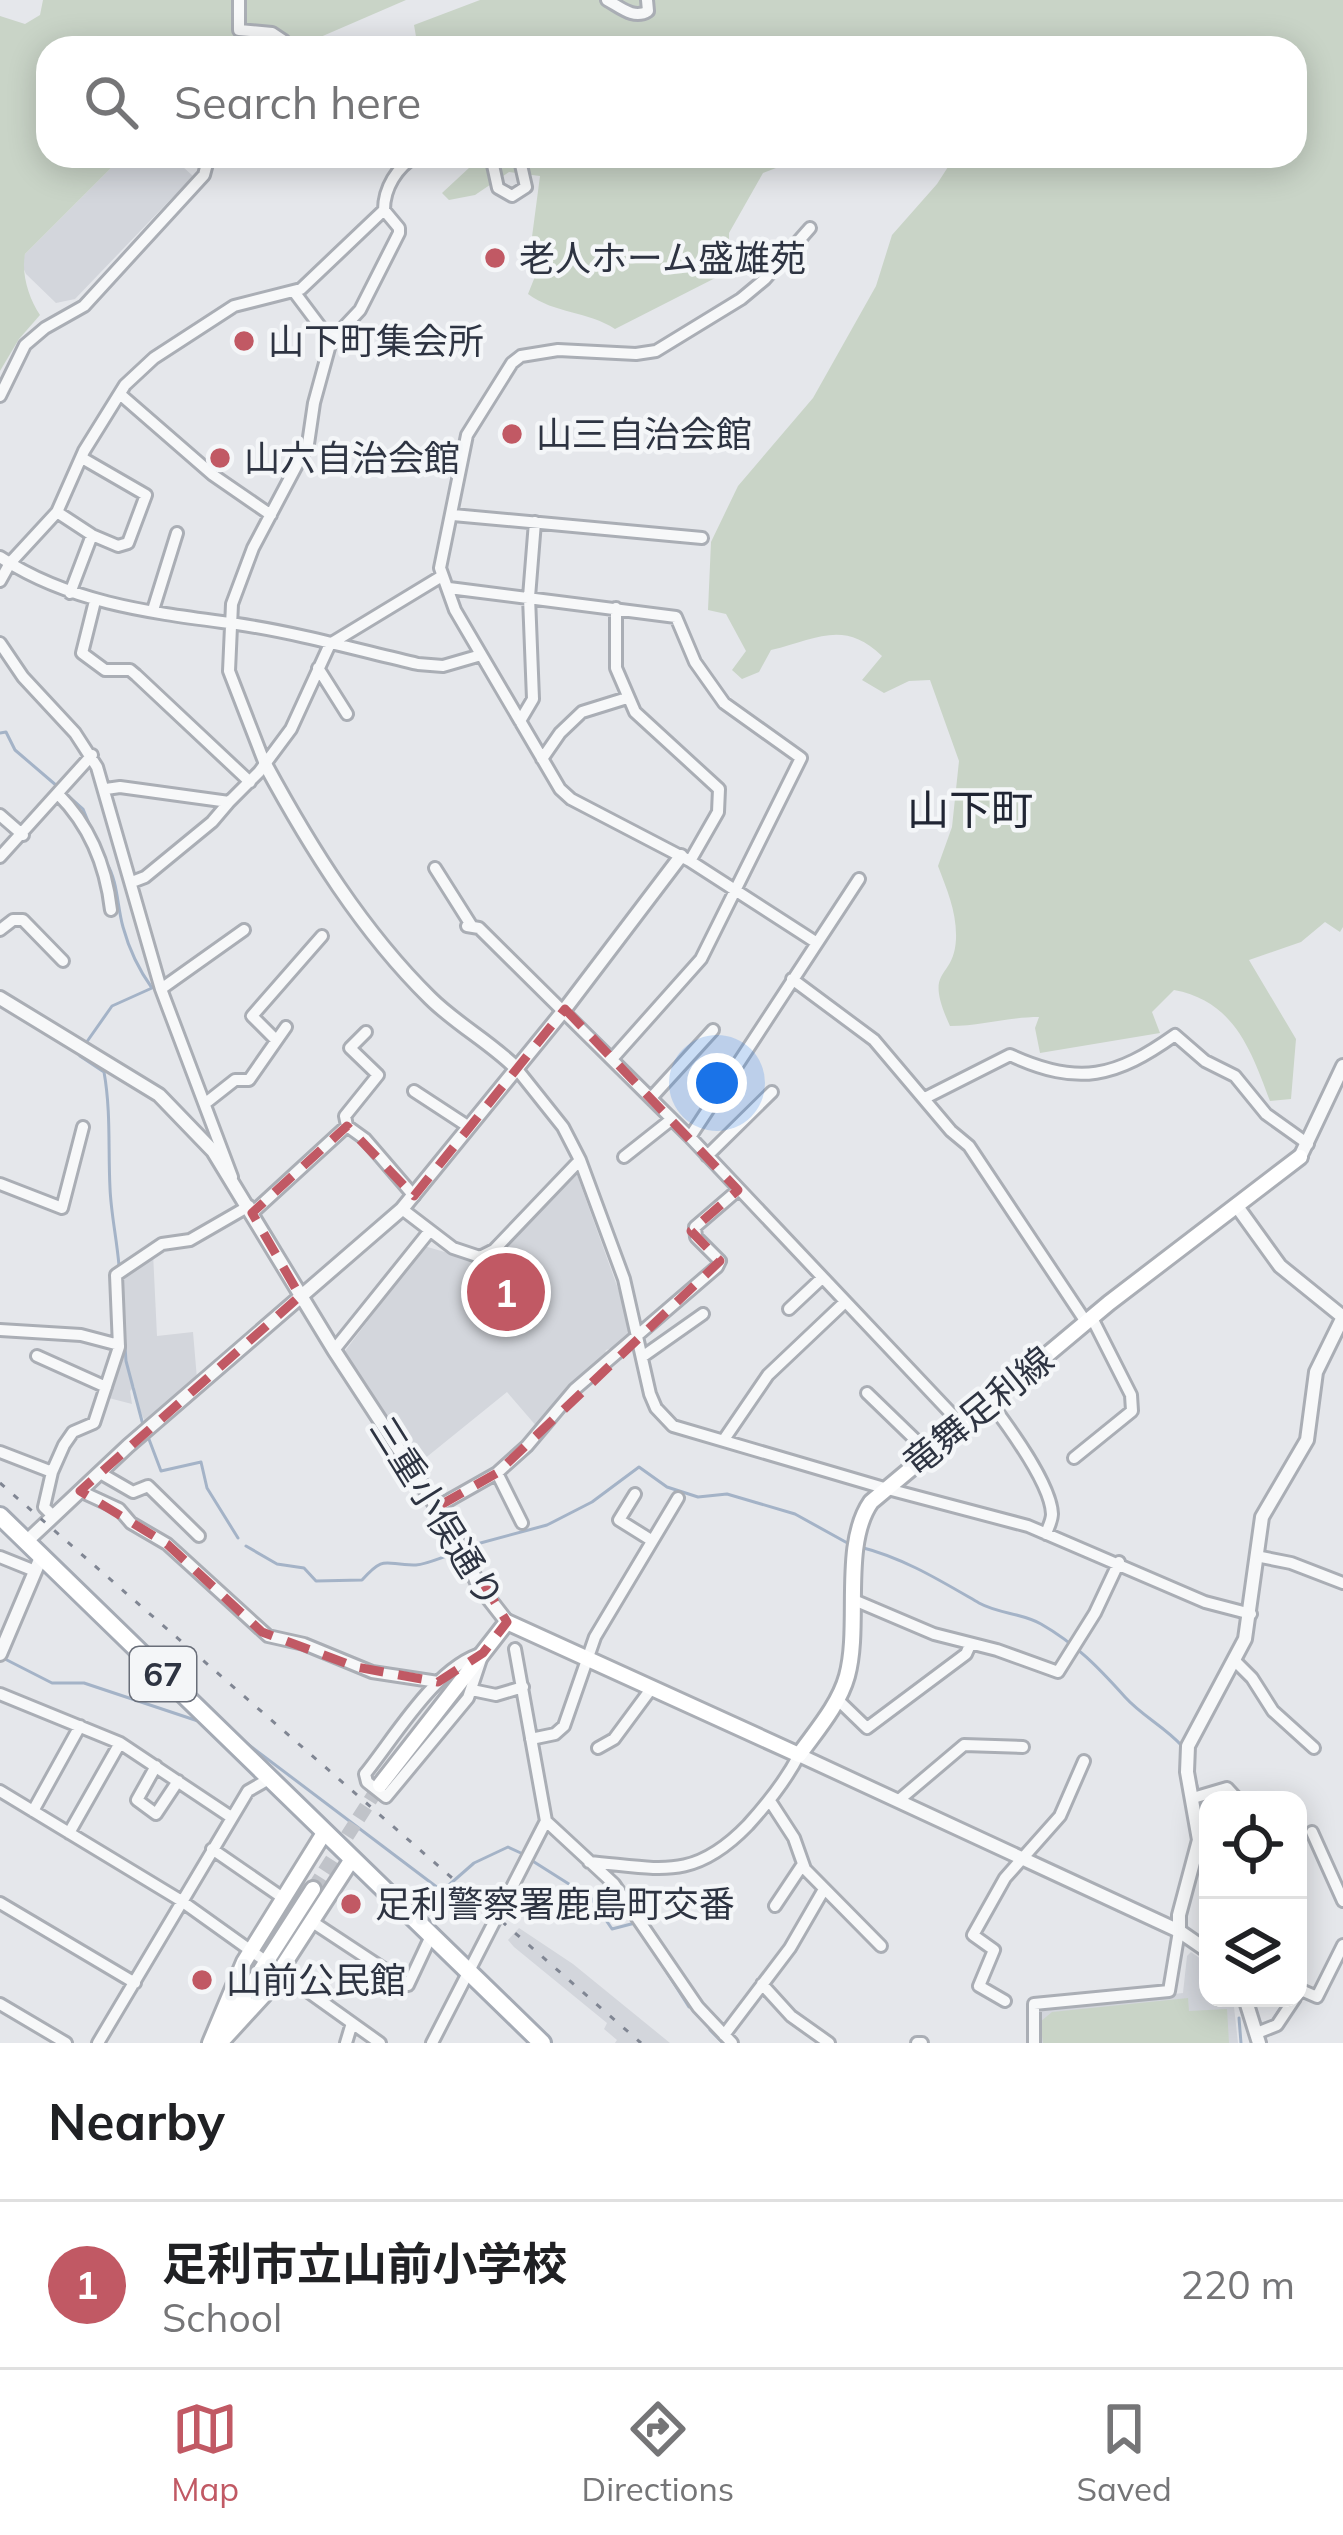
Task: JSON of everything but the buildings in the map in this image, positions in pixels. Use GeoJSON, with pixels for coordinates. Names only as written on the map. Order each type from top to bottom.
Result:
{"type":"FeatureCollection","features":[{"type":"Feature","properties":{"kind":"main road","name":"竜舞足利線"},"geometry":{"type":"LineString","coordinates":[[799,1755],[837,1699],[850,1662],[861,1521],[871,1502],[1089,1320],[1304,1151]]}},
{"type":"Feature","properties":{"kind":"main road","name":"67"},"geometry":{"type":"LineString","coordinates":[[0,1516],[26,1541],[38,1563],[542,2043]]}},
{"type":"Feature","properties":{"kind":"main road"},"geometry":{"type":"LineString","coordinates":[[380,1785],[507,1622]]}},
{"type":"Feature","properties":{"kind":"main road","name":"三重小俣通り"},"geometry":{"type":"LineString","coordinates":[[507,1622],[799,1755]]}},
{"type":"Feature","properties":{"kind":"main road"},"geometry":{"type":"LineString","coordinates":[[215,2043],[250,1951],[324,1833]]}},
{"type":"Feature","properties":{"kind":"main road"},"geometry":{"type":"LineString","coordinates":[[272,1967],[311,1921],[352,1859]]}},
{"type":"Feature","properties":{"kind":"main road"},"geometry":{"type":"LineString","coordinates":[[215,2043],[264,1995],[272,1967],[313,1889]]}},
{"type":"Feature","properties":{"kind":"street"},"geometry":{"type":"LineString","coordinates":[[239,0],[238,30],[276,36]]}},
{"type":"Feature","properties":{"kind":"street"},"geometry":{"type":"LineString","coordinates":[[607,0],[642,15],[648,11],[647,0]]}},
{"type":"Feature","properties":{"kind":"street"},"geometry":{"type":"LineString","coordinates":[[0,396],[25,345],[44,328],[84,306],[206,168]]}},
{"type":"Feature","properties":{"kind":"street"},"geometry":{"type":"LineString","coordinates":[[401,168],[384,195],[384,210],[399,233],[360,310],[331,341],[308,444],[238,582],[229,624],[233,685],[265,764],[333,879],[398,961],[448,1016],[516,1068],[563,1127],[624,1279],[650,1394],[664,1417],[683,1431],[725,1438],[884,1488],[998,1516],[1119,1562],[1205,1602],[1251,1614]]}},
{"type":"Feature","properties":{"kind":"street"},"geometry":{"type":"LineString","coordinates":[[494,168],[498,188],[512,196],[526,187],[522,168]]}},
{"type":"Feature","properties":{"kind":"street"},"geometry":{"type":"LineString","coordinates":[[0,581],[5,560],[57,512],[125,385],[154,358],[216,316],[249,300],[296,293],[384,210]]}},
{"type":"Feature","properties":{"kind":"street"},"geometry":{"type":"LineString","coordinates":[[810,228],[741,299],[656,351],[558,350],[516,359],[467,435],[440,563],[455,610],[560,789],[738,890],[764,912],[818,943]]}},
{"type":"Feature","properties":{"kind":"street"},"geometry":{"type":"LineString","coordinates":[[296,293],[331,341]]}},
{"type":"Feature","properties":{"kind":"street"},"geometry":{"type":"LineString","coordinates":[[121,395],[213,475],[271,514]]}},
{"type":"Feature","properties":{"kind":"street"},"geometry":{"type":"LineString","coordinates":[[57,512],[92,535],[125,546],[146,495],[82,458]]}},
{"type":"Feature","properties":{"kind":"street"},"geometry":{"type":"LineString","coordinates":[[453,515],[702,538]]}},
{"type":"Feature","properties":{"kind":"street"},"geometry":{"type":"LineString","coordinates":[[520,721],[533,699],[530,597],[535,522]]}},
{"type":"Feature","properties":{"kind":"street"},"geometry":{"type":"LineString","coordinates":[[153,610],[177,533]]}},
{"type":"Feature","properties":{"kind":"street"},"geometry":{"type":"LineString","coordinates":[[70,593],[92,535]]}},
{"type":"Feature","properties":{"kind":"street"},"geometry":{"type":"LineString","coordinates":[[5,560],[95,602],[431,665],[453,665],[481,655]]}},
{"type":"Feature","properties":{"kind":"street"},"geometry":{"type":"LineString","coordinates":[[132,882],[145,878],[212,822],[265,764],[291,729],[330,644],[445,582],[676,616],[695,662],[724,703],[801,758],[696,967],[612,1059]]}},
{"type":"Feature","properties":{"kind":"street"},"geometry":{"type":"LineString","coordinates":[[95,602],[82,653],[105,670],[130,670],[250,782]]}},
{"type":"Feature","properties":{"kind":"street"},"geometry":{"type":"LineString","coordinates":[[26,1541],[402,1209],[718,812],[719,789],[654,734],[627,698],[614,655],[616,608]]}},
{"type":"Feature","properties":{"kind":"street"},"geometry":{"type":"LineString","coordinates":[[0,643],[23,677],[92,755],[106,789],[161,988],[232,1177]]}},
{"type":"Feature","properties":{"kind":"street"},"geometry":{"type":"LineString","coordinates":[[318,668],[347,714]]}},
{"type":"Feature","properties":{"kind":"street"},"geometry":{"type":"LineString","coordinates":[[542,759],[582,712],[627,698]]}},
{"type":"Feature","properties":{"kind":"street"},"geometry":{"type":"LineString","coordinates":[[0,857],[92,755]]}},
{"type":"Feature","properties":{"kind":"street"},"geometry":{"type":"LineString","coordinates":[[106,789],[229,802]]}},
{"type":"Feature","properties":{"kind":"street"},"geometry":{"type":"LineString","coordinates":[[58,794],[80,817],[106,871],[111,910]]}},
{"type":"Feature","properties":{"kind":"street"},"geometry":{"type":"LineString","coordinates":[[0,815],[23,835]]}},
{"type":"Feature","properties":{"kind":"street"},"geometry":{"type":"LineString","coordinates":[[435,868],[469,926],[502,949],[565,1009],[962,1425]]}},
{"type":"Feature","properties":{"kind":"street"},"geometry":{"type":"LineString","coordinates":[[690,1137],[859,879]]}},
{"type":"Feature","properties":{"kind":"street"},"geometry":{"type":"LineString","coordinates":[[0,930],[23,920],[63,961]]}},
{"type":"Feature","properties":{"kind":"street"},"geometry":{"type":"LineString","coordinates":[[161,988],[244,931]]}},
{"type":"Feature","properties":{"kind":"street"},"geometry":{"type":"LineString","coordinates":[[276,1040],[252,1016],[322,935]]}},
{"type":"Feature","properties":{"kind":"street"},"geometry":{"type":"LineString","coordinates":[[792,979],[874,1040],[969,1146],[1089,1320],[1131,1395],[1132,1411],[1074,1458]]}},
{"type":"Feature","properties":{"kind":"street","name":"三重小俣通り"},"geometry":{"type":"LineString","coordinates":[[0,998],[159,1095],[192,1125],[232,1177],[300,1296],[437,1507],[479,1586],[507,1622]]}},
{"type":"Feature","properties":{"kind":"street"},"geometry":{"type":"LineString","coordinates":[[207,1102],[235,1080],[249,1080],[286,1027]]}},
{"type":"Feature","properties":{"kind":"street"},"geometry":{"type":"LineString","coordinates":[[651,1098],[713,1030]]}},
{"type":"Feature","properties":{"kind":"street"},"geometry":{"type":"LineString","coordinates":[[366,1032],[350,1048],[378,1076],[345,1116],[347,1126],[364,1138],[414,1196]]}},
{"type":"Feature","properties":{"kind":"street"},"geometry":{"type":"LineString","coordinates":[[925,1099],[1010,1055],[1049,1070],[1117,1071],[1175,1035],[1205,1061],[1235,1076],[1304,1151],[1343,1066]]}},
{"type":"Feature","properties":{"kind":"street"},"geometry":{"type":"LineString","coordinates":[[413,1091],[469,1127]]}},
{"type":"Feature","properties":{"kind":"street"},"geometry":{"type":"LineString","coordinates":[[707,1156],[772,1092]]}},
{"type":"Feature","properties":{"kind":"street"},"geometry":{"type":"LineString","coordinates":[[625,1157],[672,1119]]}},
{"type":"Feature","properties":{"kind":"street"},"geometry":{"type":"LineString","coordinates":[[53,1516],[44,1508],[52,1472],[73,1432],[94,1423],[119,1345],[116,1275],[162,1244],[190,1240],[251,1210],[347,1126]]}},
{"type":"Feature","properties":{"kind":"street"},"geometry":{"type":"LineString","coordinates":[[0,1184],[62,1208],[82,1127]]}},
{"type":"Feature","properties":{"kind":"street"},"geometry":{"type":"LineString","coordinates":[[402,1209],[428,1233],[480,1257],[494,1250],[580,1160]]}},
{"type":"Feature","properties":{"kind":"street"},"geometry":{"type":"LineString","coordinates":[[437,1507],[497,1473],[527,1446],[574,1390],[717,1267],[720,1261],[696,1237],[695,1227],[738,1190]]}},
{"type":"Feature","properties":{"kind":"street"},"geometry":{"type":"LineString","coordinates":[[1034,2043],[1034,2004],[1169,1990],[1179,1916],[1199,1840],[1186,1763],[1188,1746],[1236,1662],[1251,1614],[1267,1505],[1306,1440],[1316,1372],[1343,1317],[1280,1266],[1236,1205]]}},
{"type":"Feature","properties":{"kind":"street"},"geometry":{"type":"LineString","coordinates":[[334,1350],[428,1233]]}},
{"type":"Feature","properties":{"kind":"street"},"geometry":{"type":"LineString","coordinates":[[789,1309],[822,1278]]}},
{"type":"Feature","properties":{"kind":"street"},"geometry":{"type":"LineString","coordinates":[[725,1438],[768,1376],[845,1302]]}},
{"type":"Feature","properties":{"kind":"street"},"geometry":{"type":"LineString","coordinates":[[641,1357],[703,1314]]}},
{"type":"Feature","properties":{"kind":"street"},"geometry":{"type":"LineString","coordinates":[[0,1330],[81,1334],[119,1345]]}},
{"type":"Feature","properties":{"kind":"street"},"geometry":{"type":"LineString","coordinates":[[37,1356],[106,1387]]}},
{"type":"Feature","properties":{"kind":"street"},"geometry":{"type":"LineString","coordinates":[[867,1393],[928,1452]]}},
{"type":"Feature","properties":{"kind":"street"},"geometry":{"type":"LineString","coordinates":[[990,1402],[1020,1441],[1038,1478],[1052,1514],[1046,1534]]}},
{"type":"Feature","properties":{"kind":"street"},"geometry":{"type":"LineString","coordinates":[[0,1452],[52,1472]]}},
{"type":"Feature","properties":{"kind":"street"},"geometry":{"type":"LineString","coordinates":[[100,1473],[133,1492],[148,1486],[199,1536]]}},
{"type":"Feature","properties":{"kind":"street"},"geometry":{"type":"LineString","coordinates":[[497,1473],[522,1523]]}},
{"type":"Feature","properties":{"kind":"street"},"geometry":{"type":"LineString","coordinates":[[80,1491],[118,1509],[130,1523],[167,1544],[268,1636],[304,1644],[372,1672],[438,1682]]}},
{"type":"Feature","properties":{"kind":"street"},"geometry":{"type":"LineString","coordinates":[[635,1494],[619,1520],[651,1540]]}},
{"type":"Feature","properties":{"kind":"street"},"geometry":{"type":"LineString","coordinates":[[531,1739],[555,1734],[564,1726],[606,1616],[678,1498]]}},
{"type":"Feature","properties":{"kind":"street"},"geometry":{"type":"LineString","coordinates":[[1256,1556],[1291,1563],[1343,1583]]}},
{"type":"Feature","properties":{"kind":"street"},"geometry":{"type":"LineString","coordinates":[[0,1557],[38,1563],[0,1654]]}},
{"type":"Feature","properties":{"kind":"street"},"geometry":{"type":"LineString","coordinates":[[854,1600],[896,1620],[1058,1672],[1095,1613],[1119,1562]]}},
{"type":"Feature","properties":{"kind":"street"},"geometry":{"type":"LineString","coordinates":[[837,1699],[867,1728],[966,1654],[970,1645]]}},
{"type":"Feature","properties":{"kind":"street"},"geometry":{"type":"LineString","coordinates":[[514,1649],[546,1821],[614,1883],[698,2007],[728,2039],[823,1891]]}},
{"type":"Feature","properties":{"kind":"street"},"geometry":{"type":"LineString","coordinates":[[483,1653],[472,1690],[386,1797],[367,1782],[365,1774],[438,1682],[458,1663],[483,1653]]}},
{"type":"Feature","properties":{"kind":"street"},"geometry":{"type":"LineString","coordinates":[[1236,1662],[1273,1711],[1314,1748]]}},
{"type":"Feature","properties":{"kind":"street"},"geometry":{"type":"LineString","coordinates":[[472,1690],[496,1695],[523,1687]]}},
{"type":"Feature","properties":{"kind":"street"},"geometry":{"type":"LineString","coordinates":[[598,1748],[614,1739],[651,1689]]}},
{"type":"Feature","properties":{"kind":"street"},"geometry":{"type":"LineString","coordinates":[[0,1694],[120,1743],[231,1817]]}},
{"type":"Feature","properties":{"kind":"street"},"geometry":{"type":"LineString","coordinates":[[33,1811],[80,1726]]}},
{"type":"Feature","properties":{"kind":"street"},"geometry":{"type":"LineString","coordinates":[[69,1833],[120,1743]]}},
{"type":"Feature","properties":{"kind":"street"},"geometry":{"type":"LineString","coordinates":[[898,1800],[964,1745],[1023,1747]]}},
{"type":"Feature","properties":{"kind":"street"},"geometry":{"type":"LineString","coordinates":[[586,1862],[632,1868],[694,1864],[726,1847],[770,1801],[799,1755]]}},
{"type":"Feature","properties":{"kind":"street","name":"三重小俣通り"},"geometry":{"type":"LineString","coordinates":[[799,1755],[1179,1931],[1199,1945]]}},
{"type":"Feature","properties":{"kind":"street"},"geometry":{"type":"LineString","coordinates":[[1006,2001],[979,1986],[994,1950],[973,1935],[1004,1878],[1060,1816],[1084,1761]]}},
{"type":"Feature","properties":{"kind":"street"},"geometry":{"type":"LineString","coordinates":[[156,1766],[136,1799],[156,1814],[178,1780]]}},
{"type":"Feature","properties":{"kind":"street"},"geometry":{"type":"LineString","coordinates":[[98,2043],[231,1817],[248,1791],[269,1779]]}},
{"type":"Feature","properties":{"kind":"street"},"geometry":{"type":"LineString","coordinates":[[0,1791],[180,1900],[380,2043]]}},
{"type":"Feature","properties":{"kind":"street"},"geometry":{"type":"LineString","coordinates":[[1193,1798],[1199,1796]]}},
{"type":"Feature","properties":{"kind":"street"},"geometry":{"type":"LineString","coordinates":[[770,1801],[823,1891],[881,1946]]}},
{"type":"Feature","properties":{"kind":"street"},"geometry":{"type":"LineString","coordinates":[[432,2043],[546,1821]]}},
{"type":"Feature","properties":{"kind":"street"},"geometry":{"type":"LineString","coordinates":[[1312,1832],[1343,1901]]}},
{"type":"Feature","properties":{"kind":"street"},"geometry":{"type":"LineString","coordinates":[[212,1849],[284,1898]]}},
{"type":"Feature","properties":{"kind":"street"},"geometry":{"type":"LineString","coordinates":[[775,1906],[803,1864]]}},
{"type":"Feature","properties":{"kind":"street"},"geometry":{"type":"LineString","coordinates":[[0,1903],[135,1983]]}},
{"type":"Feature","properties":{"kind":"street"},"geometry":{"type":"LineString","coordinates":[[311,1921],[408,1985],[431,1936]]}},
{"type":"Feature","properties":{"kind":"street"},"geometry":{"type":"LineString","coordinates":[[1307,1993],[1317,1997],[1343,1945]]}},
{"type":"Feature","properties":{"kind":"street"},"geometry":{"type":"LineString","coordinates":[[762,1984],[791,2016],[829,2043]]}},
{"type":"Feature","properties":{"kind":"street"},"geometry":{"type":"LineString","coordinates":[[0,2004],[66,2043]]}},
{"type":"Feature","properties":{"kind":"street"},"geometry":{"type":"LineString","coordinates":[[1248,2007],[1258,2038],[1277,2025],[1289,2007]]}},
{"type":"Feature","properties":{"kind":"street"},"geometry":{"type":"LineString","coordinates":[[346,2043],[352,2024]]}},
{"type":"Feature","properties":{"kind":"highlighted area"},"geometry":{"type":"Polygon","coordinates":[[[565,1009],[738,1190],[691,1231],[720,1261],[497,1473],[437,1507],[507,1622],[483,1653],[438,1682],[356,1667],[262,1632],[167,1544],[80,1491],[300,1296],[252,1213],[347,1126],[414,1196],[565,1009]]]}},
{"type":"Feature","properties":{"kind":"shaded area"},"geometry":{"type":"Polygon","coordinates":[[[43,0],[406,0],[323,36],[36,36],[36,168],[111,168],[25,254],[27,286],[40,315],[0,371],[0,16],[25,24],[40,15],[43,0]]]}},
{"type":"Feature","properties":{"kind":"shaded area"},"geometry":{"type":"Polygon","coordinates":[[[480,0],[1343,0],[1343,927],[1340,932],[1325,922],[1301,942],[1249,960],[1296,1039],[1291,1099],[1270,1101],[1247,1046],[1226,1017],[1195,996],[1174,990],[1152,1012],[1160,1033],[1040,1053],[1035,1028],[1039,1017],[950,1026],[939,983],[954,953],[956,929],[938,866],[952,827],[959,761],[930,680],[909,681],[884,693],[862,680],[882,656],[842,635],[771,650],[759,672],[742,679],[732,670],[746,651],[726,614],[708,610],[711,542],[738,486],[813,398],[876,286],[892,235],[947,168],[1307,168],[1307,36],[416,36],[414,25],[480,0]]]}},
{"type":"Feature","properties":{"kind":"shaded area"},"geometry":{"type":"Polygon","coordinates":[[[111,168],[184,168],[193,176],[75,299],[56,303],[26,274],[25,254],[111,168]]]}},
{"type":"Feature","properties":{"kind":"shaded area"},"geometry":{"type":"Polygon","coordinates":[[[469,168],[776,168],[763,173],[729,233],[729,271],[615,329],[528,294],[538,269],[530,252],[540,176],[509,172],[475,195],[449,200],[442,193],[469,168]]]}},
{"type":"Feature","properties":{"kind":"shaded area"},"geometry":{"type":"Polygon","coordinates":[[[576,1172],[634,1333],[606,1350],[538,1428],[507,1392],[418,1464],[345,1351],[424,1246],[476,1261],[576,1172]]]}},
{"type":"Feature","properties":{"kind":"shaded area"},"geometry":{"type":"Polygon","coordinates":[[[153,1253],[157,1336],[193,1332],[197,1379],[146,1424],[134,1397],[135,1386],[130,1391],[132,1404],[105,1397],[123,1341],[119,1277],[153,1253]]]}},
{"type":"Feature","properties":{"kind":"shaded area"},"geometry":{"type":"Polygon","coordinates":[[[519,1928],[573,1964],[670,2043],[615,2043],[604,2029],[607,2023],[508,1940],[519,1928]]]}},
{"type":"Feature","properties":{"kind":"shaded area"},"geometry":{"type":"Polygon","coordinates":[[[1191,1952],[1199,1958],[1199,2007],[1234,2007],[1238,2043],[1037,2043],[1034,2015],[1042,2008],[1183,1993],[1191,1952]]]}},
{"type":"Feature","properties":{"kind":"shaded area"},"geometry":{"type":"Polygon","coordinates":[[[1188,1998],[1189,2011],[1227,2009],[1229,2043],[1043,2043],[1040,2022],[1052,2012],[1188,1998]]]}},
{"type":"Feature","properties":{"kind":"waterway"},"geometry":{"type":"LineString","coordinates":[[0,733],[6,732],[15,750],[57,786]]}},
{"type":"Feature","properties":{"kind":"waterway"},"geometry":{"type":"LineString","coordinates":[[64,792],[83,809],[97,843]]}},
{"type":"Feature","properties":{"kind":"waterway"},"geometry":{"type":"LineString","coordinates":[[86,1043],[112,1006],[152,988],[128,943],[106,862]]}},
{"type":"Feature","properties":{"kind":"waterway"},"geometry":{"type":"LineString","coordinates":[[82,1051],[80,1056],[104,1072],[119,1266]]}},
{"type":"Feature","properties":{"kind":"waterway"},"geometry":{"type":"LineString","coordinates":[[123,1318],[126,1361],[143,1425]]}},
{"type":"Feature","properties":{"kind":"waterway"},"geometry":{"type":"LineString","coordinates":[[147,1434],[161,1471],[201,1462],[207,1488],[238,1538]]}},
{"type":"Feature","properties":{"kind":"waterway"},"geometry":{"type":"LineString","coordinates":[[473,1545],[547,1525],[592,1502],[639,1467],[667,1487],[698,1497],[727,1494],[795,1514],[851,1545]]}},
{"type":"Feature","properties":{"kind":"waterway"},"geometry":{"type":"LineString","coordinates":[[246,1546],[277,1564],[304,1568],[316,1581],[362,1580],[381,1564],[416,1565],[456,1553]]}},
{"type":"Feature","properties":{"kind":"waterway"},"geometry":{"type":"LineString","coordinates":[[860,1547],[907,1564],[987,1607],[1034,1620],[1054,1632],[1182,1746]]}},
{"type":"Feature","properties":{"kind":"waterway"},"geometry":{"type":"LineString","coordinates":[[1,1657],[52,1683],[84,1683],[201,1722]]}},
{"type":"Feature","properties":{"kind":"waterway"},"geometry":{"type":"LineString","coordinates":[[241,1739],[442,1891],[474,1863],[508,1847],[523,1854]]}},
{"type":"Feature","properties":{"kind":"waterway"},"geometry":{"type":"LineString","coordinates":[[1193,1770],[1198,1790]]}},
{"type":"Feature","properties":{"kind":"waterway"},"geometry":{"type":"LineString","coordinates":[[531,1860],[591,1898],[612,1929],[635,1923]]}},
{"type":"Feature","properties":{"kind":"waterway"},"geometry":{"type":"LineString","coordinates":[[650,1946],[689,2007]]}},
{"type":"Feature","properties":{"kind":"waterway"},"geometry":{"type":"LineString","coordinates":[[1272,2021],[1281,2007]]}},
{"type":"Feature","properties":{"kind":"waterway"},"geometry":{"type":"LineString","coordinates":[[1239,2018],[1241,2043]]}},
{"type":"Feature","properties":{"kind":"waterway"},"geometry":{"type":"LineString","coordinates":[[710,2030],[723,2043]]}},
{"type":"Feature","properties":{"kind":"tunnel"},"geometry":{"type":"LineString","coordinates":[[313,1889],[380,1785]]}},
{"type":"Feature","properties":{"kind":"railway"},"geometry":{"type":"LineString","coordinates":[[0,1483],[641,2043]]}},
{"type":"Feature","properties":{"kind":"place","name":"老人ホーム盛雄苑"},"geometry":{"type":"Point","coordinates":[495,258]}},
{"type":"Feature","properties":{"kind":"place","name":"山下町集会所"},"geometry":{"type":"Point","coordinates":[244,341]}},
{"type":"Feature","properties":{"kind":"place","name":"山三自治会館"},"geometry":{"type":"Point","coordinates":[512,434]}},
{"type":"Feature","properties":{"kind":"place","name":"山六自治会館"},"geometry":{"type":"Point","coordinates":[220,458]}},
{"type":"Feature","properties":{"kind":"place","name":"足利市立山前小学校"},"geometry":{"type":"Point","coordinates":[506,1292]}},
{"type":"Feature","properties":{"kind":"place","name":"足利警察署鹿島町交番"},"geometry":{"type":"Point","coordinates":[351,1904]}},
{"type":"Feature","properties":{"kind":"place","name":"山前公民館"},"geometry":{"type":"Point","coordinates":[202,1980]}},
{"type":"Feature","properties":{"kind":"district","name":"山下町"},"geometry":{"type":"Point","coordinates":[970,810]}}]}
